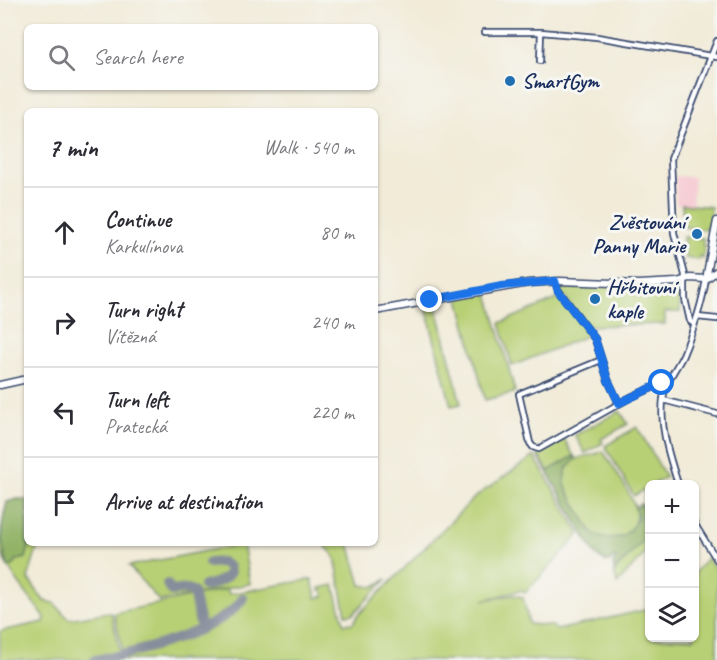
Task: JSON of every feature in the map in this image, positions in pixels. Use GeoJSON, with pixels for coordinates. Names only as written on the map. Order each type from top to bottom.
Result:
{"type":"FeatureCollection","features":[{"type":"Feature","properties":{"kind":"main road"},"geometry":{"type":"LineString","coordinates":[[706,279],[717,221]]}},
{"type":"Feature","properties":{"kind":"main road"},"geometry":{"type":"LineString","coordinates":[[714,236],[717,248]]}},
{"type":"Feature","properties":{"kind":"main road"},"geometry":{"type":"LineString","coordinates":[[378,310],[511,285],[555,281],[639,284],[677,282],[685,279],[706,279],[717,271]]}},
{"type":"Feature","properties":{"kind":"main road"},"geometry":{"type":"LineString","coordinates":[[0,385],[24,381]]}},
{"type":"Feature","properties":{"kind":"street"},"geometry":{"type":"LineString","coordinates":[[485,32],[541,32],[597,37],[714,56]]}},
{"type":"Feature","properties":{"kind":"street"},"geometry":{"type":"LineString","coordinates":[[540,61],[541,32]]}},
{"type":"Feature","properties":{"kind":"street"},"geometry":{"type":"LineString","coordinates":[[694,324],[690,321],[685,304],[685,279],[674,233],[671,159],[714,56],[717,41]]}},
{"type":"Feature","properties":{"kind":"street"},"geometry":{"type":"LineString","coordinates":[[677,480],[666,441],[663,400],[668,381],[681,360],[697,317],[706,279]]}},
{"type":"Feature","properties":{"kind":"street"},"geometry":{"type":"LineString","coordinates":[[555,281],[558,291],[595,339],[619,403]]}},
{"type":"Feature","properties":{"kind":"street"},"geometry":{"type":"LineString","coordinates":[[697,317],[717,319]]}},
{"type":"Feature","properties":{"kind":"street"},"geometry":{"type":"LineString","coordinates":[[601,360],[519,394],[530,443],[535,448],[539,448],[619,403],[668,381]]}},
{"type":"Feature","properties":{"kind":"street"},"geometry":{"type":"LineString","coordinates":[[657,385],[665,389]]}},
{"type":"Feature","properties":{"kind":"street"},"geometry":{"type":"LineString","coordinates":[[663,400],[717,414]]}},
{"type":"Feature","properties":{"kind":"street"},"geometry":{"type":"LineString","coordinates":[[699,531],[717,560]]}},
{"type":"Feature","properties":{"kind":"shaded area"},"geometry":{"type":"Polygon","coordinates":[[[675,176],[694,177],[692,206],[676,204],[675,176]]]}},
{"type":"Feature","properties":{"kind":"green space"},"geometry":{"type":"Polygon","coordinates":[[[682,204],[711,207],[709,225],[707,224],[706,227],[708,230],[684,227],[682,204]]]}},
{"type":"Feature","properties":{"kind":"green space"},"geometry":{"type":"Polygon","coordinates":[[[683,237],[703,238],[703,245],[705,245],[703,259],[700,256],[699,260],[685,258],[683,237]]]}},
{"type":"Feature","properties":{"kind":"green space"},"geometry":{"type":"Polygon","coordinates":[[[591,285],[639,287],[678,285],[680,312],[665,312],[665,324],[587,326],[559,288],[590,288],[591,285]]]}},
{"type":"Feature","properties":{"kind":"green space"},"geometry":{"type":"Polygon","coordinates":[[[488,293],[515,391],[485,400],[459,298],[488,293]]]}},
{"type":"Feature","properties":{"kind":"green space"},"geometry":{"type":"Polygon","coordinates":[[[562,297],[589,335],[512,366],[500,323],[562,297]]]}},
{"type":"Feature","properties":{"kind":"green space"},"geometry":{"type":"Polygon","coordinates":[[[436,304],[461,404],[451,406],[426,307],[436,304]]]}},
{"type":"Feature","properties":{"kind":"green space"},"geometry":{"type":"Polygon","coordinates":[[[620,411],[628,424],[601,439],[603,443],[585,453],[575,435],[620,411]]]}},
{"type":"Feature","properties":{"kind":"green space"},"geometry":{"type":"Polygon","coordinates":[[[637,427],[666,477],[661,480],[645,480],[645,489],[634,496],[605,446],[637,427]]]}},
{"type":"Feature","properties":{"kind":"green space"},"geometry":{"type":"Polygon","coordinates":[[[564,439],[574,456],[548,472],[538,454],[564,439]]]}},
{"type":"Feature","properties":{"kind":"green space"},"geometry":{"type":"Polygon","coordinates":[[[603,451],[630,494],[636,516],[631,529],[612,539],[597,536],[588,527],[564,481],[566,469],[571,463],[579,458],[603,451]]]}},
{"type":"Feature","properties":{"kind":"green space"},"geometry":{"type":"Polygon","coordinates":[[[537,454],[548,471],[574,456],[576,459],[567,468],[564,480],[567,490],[592,533],[604,538],[621,537],[630,530],[638,518],[634,505],[639,507],[639,504],[643,505],[642,519],[645,520],[645,538],[614,572],[613,563],[616,558],[614,557],[609,562],[595,553],[537,454]]]}},
{"type":"Feature","properties":{"kind":"green space"},"geometry":{"type":"Polygon","coordinates":[[[534,456],[580,534],[525,593],[522,590],[483,600],[513,595],[523,597],[529,624],[552,626],[557,630],[645,610],[645,642],[699,642],[699,567],[709,556],[710,562],[717,570],[717,660],[125,660],[114,613],[227,589],[229,594],[312,579],[316,598],[324,596],[323,590],[319,591],[319,588],[334,585],[344,624],[353,623],[359,614],[475,497],[534,456]]]}},
{"type":"Feature","properties":{"kind":"green space"},"geometry":{"type":"Polygon","coordinates":[[[24,500],[24,546],[38,546],[28,578],[44,601],[54,603],[69,619],[109,612],[112,615],[122,660],[0,660],[0,631],[44,622],[45,618],[12,574],[2,555],[0,548],[2,525],[7,502],[24,500]]]}},
{"type":"Feature","properties":{"kind":"green space"},"geometry":{"type":"Polygon","coordinates":[[[24,500],[24,546],[29,546],[26,558],[17,560],[13,566],[8,567],[2,542],[7,502],[24,500]]]}},
{"type":"Feature","properties":{"kind":"green space"},"geometry":{"type":"Polygon","coordinates":[[[645,538],[645,553],[617,584],[614,572],[645,538]]]}},
{"type":"Feature","properties":{"kind":"green space"},"geometry":{"type":"Polygon","coordinates":[[[233,546],[243,546],[250,584],[159,601],[129,566],[233,546]]]}},
{"type":"Feature","properties":{"kind":"green space"},"geometry":{"type":"Polygon","coordinates":[[[326,546],[350,546],[361,585],[373,587],[387,579],[353,614],[346,615],[335,557],[326,546]]]}},
{"type":"Feature","properties":{"kind":"taxiway"},"geometry":{"type":"LineString","coordinates":[[204,586],[219,581],[230,572],[229,567],[222,562],[209,563]]}},
{"type":"Feature","properties":{"kind":"taxiway"},"geometry":{"type":"LineString","coordinates":[[167,584],[171,591],[188,589],[193,592],[201,628]]}},
{"type":"Feature","properties":{"kind":"taxiway"},"geometry":{"type":"LineString","coordinates":[[95,660],[153,646],[198,631],[233,610],[243,598]]}},
{"type":"Feature","properties":{"kind":"place","name":"SmartGym"},"geometry":{"type":"Point","coordinates":[510,81]}},
{"type":"Feature","properties":{"kind":"place","name":"Zvěstování Panny Marie"},"geometry":{"type":"Point","coordinates":[697,234]}},
{"type":"Feature","properties":{"kind":"place","name":"Hřbitovní kaple"},"geometry":{"type":"Point","coordinates":[595,299]}},
{"type":"Feature","properties":{"kind":"route"},"geometry":{"type":"LineString","coordinates":[[430,300],[502,286],[555,281],[558,291],[595,339],[608,380],[619,403],[662,383]]}}]}
